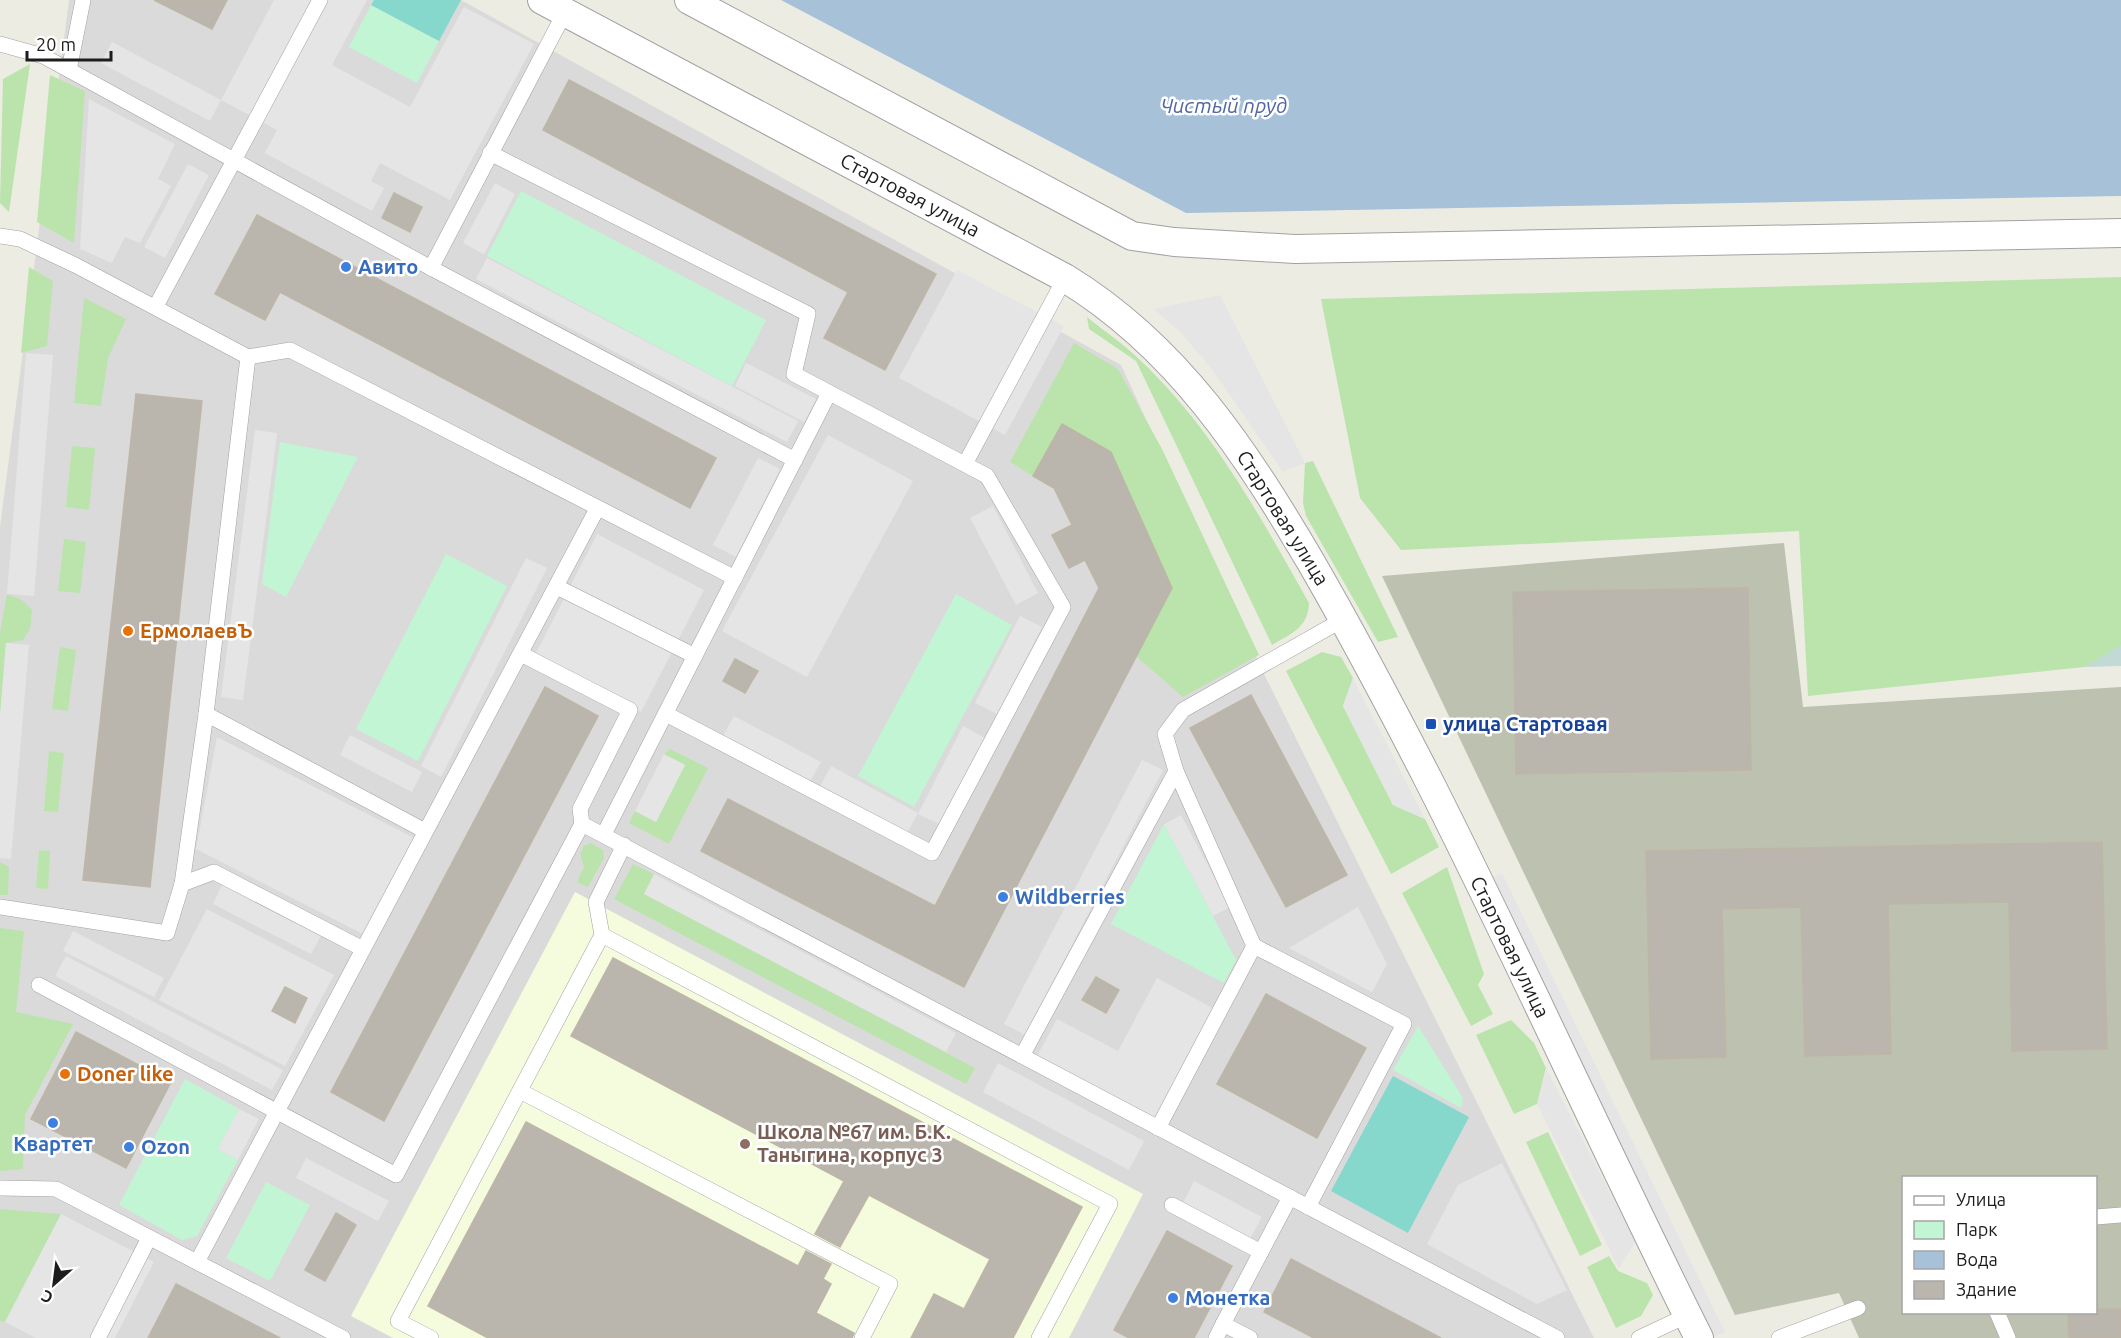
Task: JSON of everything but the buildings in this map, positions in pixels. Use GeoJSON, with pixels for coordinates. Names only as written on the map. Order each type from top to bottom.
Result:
{"type":"FeatureCollection","features":[{"type":"Feature","properties":{"kind":"street"},"geometry":{"type":"LineString","coordinates":[[689,0],[1132,236],[1174,242],[1295,249],[2121,233]]}},
{"type":"Feature","properties":{"kind":"street","name":"Стартовая улица"},"geometry":{"type":"LineString","coordinates":[[554,6],[1065,278],[1113,309],[1165,355],[1226,428],[1285,518],[1344,619],[1461,844],[1694,1327]]}},
{"type":"Feature","properties":{"kind":"lane"},"geometry":{"type":"LineString","coordinates":[[69,70],[82,0]]}},
{"type":"Feature","properties":{"kind":"lane"},"geometry":{"type":"LineString","coordinates":[[156,306],[320,0]]}},
{"type":"Feature","properties":{"kind":"lane"},"geometry":{"type":"LineString","coordinates":[[430,268],[490,153],[554,6]]}},
{"type":"Feature","properties":{"kind":"lane"},"geometry":{"type":"LineString","coordinates":[[0,44],[43,56],[430,268],[795,460]]}},
{"type":"Feature","properties":{"kind":"lane"},"geometry":{"type":"LineString","coordinates":[[490,153],[808,314],[794,374],[987,476],[1063,607],[932,853],[666,714]]}},
{"type":"Feature","properties":{"kind":"lane"},"geometry":{"type":"LineString","coordinates":[[0,236],[20,239],[156,306],[248,357],[290,350],[735,578]]}},
{"type":"Feature","properties":{"kind":"lane"},"geometry":{"type":"LineString","coordinates":[[965,464],[1065,278]]}},
{"type":"Feature","properties":{"kind":"lane"},"geometry":{"type":"LineString","coordinates":[[0,907],[167,933],[182,884],[206,714],[248,357]]}},
{"type":"Feature","properties":{"kind":"lane"},"geometry":{"type":"LineString","coordinates":[[604,834],[829,393]]}},
{"type":"Feature","properties":{"kind":"lane"},"geometry":{"type":"LineString","coordinates":[[197,1262],[597,509]]}},
{"type":"Feature","properties":{"kind":"lane"},"geometry":{"type":"LineString","coordinates":[[557,587],[695,656]]}},
{"type":"Feature","properties":{"kind":"lane"},"geometry":{"type":"LineString","coordinates":[[1308,1207],[1404,1024],[1254,946],[1176,771],[1165,734],[1182,710],[1344,619]]}},
{"type":"Feature","properties":{"kind":"lane"},"geometry":{"type":"LineString","coordinates":[[39,985],[396,1175],[582,824],[580,809],[630,710],[520,654]]}},
{"type":"Feature","properties":{"kind":"lane"},"geometry":{"type":"LineString","coordinates":[[206,714],[425,831]]}},
{"type":"Feature","properties":{"kind":"lane"},"geometry":{"type":"LineString","coordinates":[[1022,1056],[1176,771]]}},
{"type":"Feature","properties":{"kind":"lane"},"geometry":{"type":"LineString","coordinates":[[582,824],[1557,1338]]}},
{"type":"Feature","properties":{"kind":"lane"},"geometry":{"type":"LineString","coordinates":[[431,1338],[398,1321],[602,936],[596,902],[624,845]]}},
{"type":"Feature","properties":{"kind":"lane"},"geometry":{"type":"LineString","coordinates":[[182,884],[214,872],[363,949]]}},
{"type":"Feature","properties":{"kind":"lane"},"geometry":{"type":"LineString","coordinates":[[602,936],[1110,1204],[1039,1338]]}},
{"type":"Feature","properties":{"kind":"lane"},"geometry":{"type":"LineString","coordinates":[[1158,1128],[1254,946]]}},
{"type":"Feature","properties":{"kind":"lane"},"geometry":{"type":"LineString","coordinates":[[520,1091],[890,1284],[862,1338]]}},
{"type":"Feature","properties":{"kind":"lane"},"geometry":{"type":"LineString","coordinates":[[0,1188],[56,1190],[343,1338]]}},
{"type":"Feature","properties":{"kind":"lane"},"geometry":{"type":"LineString","coordinates":[[1216,1338],[1290,1197]]}},
{"type":"Feature","properties":{"kind":"lane"},"geometry":{"type":"LineString","coordinates":[[1172,1205],[1261,1252]]}},
{"type":"Feature","properties":{"kind":"lane"},"geometry":{"type":"LineString","coordinates":[[2097,1217],[2121,1215]]}},
{"type":"Feature","properties":{"kind":"lane"},"geometry":{"type":"LineString","coordinates":[[98,1338],[149,1238]]}},
{"type":"Feature","properties":{"kind":"lane"},"geometry":{"type":"LineString","coordinates":[[1779,1338],[1858,1308]]}},
{"type":"Feature","properties":{"kind":"lane"},"geometry":{"type":"LineString","coordinates":[[1998,1314],[2007,1338]]}},
{"type":"Feature","properties":{"kind":"lane"},"geometry":{"type":"LineString","coordinates":[[1224,1324],[1250,1338]]}},
{"type":"Feature","properties":{"kind":"lane"},"geometry":{"type":"LineString","coordinates":[[1639,1338],[1694,1327]]}},
{"type":"Feature","properties":{"kind":"shaded area"},"geometry":{"type":"Polygon","coordinates":[[[69,0],[461,0],[1121,365],[1265,676],[1594,1338],[0,1338],[0,527],[69,0]]]}},
{"type":"Feature","properties":{"kind":"shaded area"},"geometry":{"type":"Polygon","coordinates":[[[274,0],[367,0],[332,65],[410,107],[464,7],[534,44],[450,200],[380,163],[371,181],[384,188],[372,211],[265,153],[277,130],[221,100],[274,0]]]}},
{"type":"Feature","properties":{"kind":"shaded area"},"geometry":{"type":"Polygon","coordinates":[[[374,0],[461,0],[439,41],[371,5],[374,0]]]}},
{"type":"Feature","properties":{"kind":"shaded area"},"geometry":{"type":"Polygon","coordinates":[[[112,42],[221,100],[210,121],[101,63],[112,42]]]}},
{"type":"Feature","properties":{"kind":"shaded area"},"geometry":{"type":"Polygon","coordinates":[[[89,99],[175,144],[158,179],[171,186],[140,243],[125,237],[112,263],[80,249],[89,99]]]}},
{"type":"Feature","properties":{"kind":"shaded area"},"geometry":{"type":"Polygon","coordinates":[[[188,164],[209,175],[165,258],[144,247],[188,164]]]}},
{"type":"Feature","properties":{"kind":"shaded area"},"geometry":{"type":"Polygon","coordinates":[[[495,183],[515,194],[484,254],[463,243],[495,183]]]}},
{"type":"Feature","properties":{"kind":"shaded area"},"geometry":{"type":"Polygon","coordinates":[[[487,258],[798,421],[787,442],[476,279],[487,258]]]}},
{"type":"Feature","properties":{"kind":"shaded area"},"geometry":{"type":"Polygon","coordinates":[[[957,270],[1064,326],[1005,435],[899,378],[957,270]]]}},
{"type":"Feature","properties":{"kind":"shaded area"},"geometry":{"type":"Polygon","coordinates":[[[1220,295],[1305,463],[1283,472],[1211,368],[1180,332],[1154,309],[1220,295]]]}},
{"type":"Feature","properties":{"kind":"shaded area"},"geometry":{"type":"Polygon","coordinates":[[[26,353],[53,355],[34,596],[7,594],[26,353]]]}},
{"type":"Feature","properties":{"kind":"shaded area"},"geometry":{"type":"Polygon","coordinates":[[[746,363],[816,399],[804,422],[735,386],[746,363]]]}},
{"type":"Feature","properties":{"kind":"shaded area"},"geometry":{"type":"Polygon","coordinates":[[[255,430],[277,433],[243,700],[221,697],[255,430]]]}},
{"type":"Feature","properties":{"kind":"shaded area"},"geometry":{"type":"Polygon","coordinates":[[[828,435],[913,481],[807,677],[722,631],[828,435]]]}},
{"type":"Feature","properties":{"kind":"shaded area"},"geometry":{"type":"Polygon","coordinates":[[[758,458],[780,469],[736,557],[713,545],[758,458]]]}},
{"type":"Feature","properties":{"kind":"shaded area"},"geometry":{"type":"Polygon","coordinates":[[[993,506],[1038,593],[1016,605],[970,518],[993,506]]]}},
{"type":"Feature","properties":{"kind":"shaded area"},"geometry":{"type":"Polygon","coordinates":[[[597,534],[704,590],[641,712],[534,657],[597,534]]]}},
{"type":"Feature","properties":{"kind":"shaded area"},"geometry":{"type":"Polygon","coordinates":[[[1784,543],[1803,707],[2121,687],[2121,1338],[1859,1338],[1839,1293],[1735,1315],[1382,576],[1784,543]]]}},
{"type":"Feature","properties":{"kind":"shaded area"},"geometry":{"type":"Polygon","coordinates":[[[526,558],[547,568],[441,777],[421,766],[526,558]]]}},
{"type":"Feature","properties":{"kind":"shaded area"},"geometry":{"type":"Polygon","coordinates":[[[1020,616],[1042,627],[997,714],[975,703],[1020,616]]]}},
{"type":"Feature","properties":{"kind":"shaded area"},"geometry":{"type":"Polygon","coordinates":[[[6,643],[29,645],[11,859],[0,858],[0,716],[6,643]]]}},
{"type":"Feature","properties":{"kind":"shaded area"},"geometry":{"type":"Polygon","coordinates":[[[2121,646],[2121,666],[2084,667],[2118,647],[2121,646]]]}},
{"type":"Feature","properties":{"kind":"shaded area"},"geometry":{"type":"Polygon","coordinates":[[[1353,678],[1425,819],[1393,805],[1343,706],[1353,678]]]}},
{"type":"Feature","properties":{"kind":"shaded area"},"geometry":{"type":"Polygon","coordinates":[[[734,716],[821,762],[808,785],[722,738],[734,716]]]}},
{"type":"Feature","properties":{"kind":"shaded area"},"geometry":{"type":"Polygon","coordinates":[[[963,726],[985,738],[941,825],[918,814],[963,726]]]}},
{"type":"Feature","properties":{"kind":"shaded area"},"geometry":{"type":"Polygon","coordinates":[[[350,735],[422,772],[412,792],[340,755],[350,735]]]}},
{"type":"Feature","properties":{"kind":"shaded area"},"geometry":{"type":"Polygon","coordinates":[[[217,737],[414,838],[363,934],[196,849],[217,737]]]}},
{"type":"Feature","properties":{"kind":"shaded area"},"geometry":{"type":"Polygon","coordinates":[[[664,754],[685,765],[656,822],[635,811],[664,754]]]}},
{"type":"Feature","properties":{"kind":"shaded area"},"geometry":{"type":"Polygon","coordinates":[[[1142,760],[1163,770],[1025,1035],[1004,1024],[1142,760]]]}},
{"type":"Feature","properties":{"kind":"shaded area"},"geometry":{"type":"Polygon","coordinates":[[[831,766],[918,813],[906,835],[819,788],[831,766]]]}},
{"type":"Feature","properties":{"kind":"shaded area"},"geometry":{"type":"Polygon","coordinates":[[[1181,815],[1230,907],[1213,916],[1164,824],[1181,815]]]}},
{"type":"Feature","properties":{"kind":"shaded area"},"geometry":{"type":"Polygon","coordinates":[[[1502,873],[1725,1332],[1713,1338],[1489,879],[1502,873]]]}},
{"type":"Feature","properties":{"kind":"shaded area"},"geometry":{"type":"Polygon","coordinates":[[[654,874],[956,1033],[946,1052],[644,894],[654,874]]]}},
{"type":"Feature","properties":{"kind":"shaded area"},"geometry":{"type":"Polygon","coordinates":[[[223,883],[322,934],[311,954],[213,904],[223,883]]]}},
{"type":"Feature","properties":{"kind":"shaded area","name":"Школа №67 им. Б.К. Таныгина, корпус 3"},"geometry":{"type":"Polygon","coordinates":[[[575,892],[1143,1194],[1069,1338],[393,1338],[351,1316],[575,892]]]}},
{"type":"Feature","properties":{"kind":"shaded area"},"geometry":{"type":"Polygon","coordinates":[[[1358,907],[1387,964],[1372,992],[1289,948],[1358,907]]]}},
{"type":"Feature","properties":{"kind":"shaded area"},"geometry":{"type":"Polygon","coordinates":[[[207,909],[334,975],[285,1066],[159,1000],[207,909]]]}},
{"type":"Feature","properties":{"kind":"shaded area"},"geometry":{"type":"Polygon","coordinates":[[[73,931],[164,978],[154,997],[63,951],[73,931]]]}},
{"type":"Feature","properties":{"kind":"shaded area"},"geometry":{"type":"Polygon","coordinates":[[[66,956],[283,1070],[272,1090],[55,976],[66,956]]]}},
{"type":"Feature","properties":{"kind":"shaded area"},"geometry":{"type":"Polygon","coordinates":[[[1157,978],[1220,1012],[1158,1128],[1034,1062],[1057,1019],[1118,1051],[1157,978]]]}},
{"type":"Feature","properties":{"kind":"shaded area"},"geometry":{"type":"Polygon","coordinates":[[[998,1063],[1144,1141],[1129,1170],[983,1092],[998,1063]]]}},
{"type":"Feature","properties":{"kind":"shaded area"},"geometry":{"type":"Polygon","coordinates":[[[1546,1068],[1635,1242],[1619,1269],[1537,1104],[1546,1068]]]}},
{"type":"Feature","properties":{"kind":"shaded area"},"geometry":{"type":"Polygon","coordinates":[[[1393,1076],[1469,1117],[1408,1233],[1331,1191],[1393,1076]]]}},
{"type":"Feature","properties":{"kind":"shaded area"},"geometry":{"type":"Polygon","coordinates":[[[239,1109],[259,1119],[238,1160],[218,1149],[239,1109]]]}},
{"type":"Feature","properties":{"kind":"shaded area"},"geometry":{"type":"Polygon","coordinates":[[[306,1158],[389,1201],[378,1221],[296,1178],[306,1158]]]}},
{"type":"Feature","properties":{"kind":"shaded area"},"geometry":{"type":"Polygon","coordinates":[[[1502,1163],[1567,1290],[1537,1304],[1427,1244],[1458,1185],[1502,1163]]]}},
{"type":"Feature","properties":{"kind":"shaded area"},"geometry":{"type":"Polygon","coordinates":[[[1194,1181],[1262,1217],[1250,1239],[1183,1203],[1194,1181]]]}},
{"type":"Feature","properties":{"kind":"shaded area"},"geometry":{"type":"Polygon","coordinates":[[[61,1214],[154,1262],[115,1338],[36,1338],[5,1322],[61,1214]]]}},
{"type":"Feature","properties":{"kind":"green space"},"geometry":{"type":"Polygon","coordinates":[[[371,5],[439,41],[417,83],[349,47],[371,5]]]}},
{"type":"Feature","properties":{"kind":"green space"},"geometry":{"type":"Polygon","coordinates":[[[30,64],[9,212],[0,203],[3,79],[30,64]]]}},
{"type":"Feature","properties":{"kind":"green space"},"geometry":{"type":"Polygon","coordinates":[[[50,75],[85,91],[74,243],[37,222],[50,75]]]}},
{"type":"Feature","properties":{"kind":"green space"},"geometry":{"type":"Polygon","coordinates":[[[521,191],[766,320],[732,386],[487,256],[521,191]]]}},
{"type":"Feature","properties":{"kind":"green space"},"geometry":{"type":"Polygon","coordinates":[[[29,267],[53,281],[47,346],[21,353],[29,267]]]}},
{"type":"Feature","properties":{"kind":"green space"},"geometry":{"type":"Polygon","coordinates":[[[2121,277],[2121,646],[2084,667],[1808,696],[1799,531],[1401,550],[1360,498],[1321,299],[2121,277]]]}},
{"type":"Feature","properties":{"kind":"green space"},"geometry":{"type":"Polygon","coordinates":[[[84,298],[126,319],[108,358],[101,406],[74,403],[84,298]]]}},
{"type":"Feature","properties":{"kind":"green space"},"geometry":{"type":"Polygon","coordinates":[[[1087,317],[1134,354],[1166,387],[1213,444],[1234,475],[1309,603],[1306,618],[1292,633],[1272,645],[1136,361],[1089,329],[1087,317]]]}},
{"type":"Feature","properties":{"kind":"green space"},"geometry":{"type":"Polygon","coordinates":[[[1074,343],[1118,369],[1162,449],[1259,655],[1183,697],[1136,656],[1062,425],[1033,476],[1010,462],[1074,343]]]}},
{"type":"Feature","properties":{"kind":"green space"},"geometry":{"type":"Polygon","coordinates":[[[280,442],[358,457],[286,597],[262,584],[280,442]]]}},
{"type":"Feature","properties":{"kind":"green space"},"geometry":{"type":"Polygon","coordinates":[[[72,446],[95,448],[89,510],[66,507],[72,446]]]}},
{"type":"Feature","properties":{"kind":"green space"},"geometry":{"type":"Polygon","coordinates":[[[1313,461],[1398,637],[1378,642],[1306,516],[1303,503],[1305,463],[1313,461]]]}},
{"type":"Feature","properties":{"kind":"green space"},"geometry":{"type":"Polygon","coordinates":[[[64,539],[86,542],[80,593],[58,591],[64,539]]]}},
{"type":"Feature","properties":{"kind":"green space"},"geometry":{"type":"Polygon","coordinates":[[[446,554],[507,586],[418,761],[356,729],[446,554]]]}},
{"type":"Feature","properties":{"kind":"green space"},"geometry":{"type":"Polygon","coordinates":[[[7,594],[22,600],[32,610],[30,629],[23,640],[6,643],[0,716],[0,633],[7,594]]]}},
{"type":"Feature","properties":{"kind":"green space"},"geometry":{"type":"Polygon","coordinates":[[[956,594],[1012,625],[914,807],[858,776],[956,594]]]}},
{"type":"Feature","properties":{"kind":"green space"},"geometry":{"type":"Polygon","coordinates":[[[60,647],[76,650],[68,711],[52,709],[60,647]]]}},
{"type":"Feature","properties":{"kind":"green space"},"geometry":{"type":"Polygon","coordinates":[[[1322,652],[1341,657],[1353,678],[1343,706],[1393,805],[1425,819],[1439,847],[1391,874],[1286,671],[1322,652]]]}},
{"type":"Feature","properties":{"kind":"green space"},"geometry":{"type":"Polygon","coordinates":[[[670,749],[708,768],[669,844],[629,823],[635,811],[656,822],[685,765],[664,754],[670,749]]]}},
{"type":"Feature","properties":{"kind":"green space"},"geometry":{"type":"Polygon","coordinates":[[[49,751],[64,753],[58,812],[44,811],[49,751]]]}},
{"type":"Feature","properties":{"kind":"green space"},"geometry":{"type":"Polygon","coordinates":[[[1164,824],[1236,960],[1224,983],[1111,924],[1164,824]]]}},
{"type":"Feature","properties":{"kind":"green space"},"geometry":{"type":"Polygon","coordinates":[[[591,843],[603,850],[604,858],[588,887],[577,882],[584,867],[580,854],[584,846],[591,843]]]}},
{"type":"Feature","properties":{"kind":"green space"},"geometry":{"type":"Polygon","coordinates":[[[39,850],[50,851],[48,889],[36,888],[39,850]]]}},
{"type":"Feature","properties":{"kind":"green space"},"geometry":{"type":"Polygon","coordinates":[[[0,862],[9,867],[8,895],[0,895],[0,862]]]}},
{"type":"Feature","properties":{"kind":"green space"},"geometry":{"type":"Polygon","coordinates":[[[633,864],[654,874],[645,894],[975,1068],[966,1084],[614,899],[633,864]]]}},
{"type":"Feature","properties":{"kind":"green space"},"geometry":{"type":"Polygon","coordinates":[[[1447,867],[1484,974],[1478,985],[1493,1014],[1471,1026],[1402,893],[1447,867]]]}},
{"type":"Feature","properties":{"kind":"green space"},"geometry":{"type":"Polygon","coordinates":[[[0,928],[24,931],[16,1012],[73,1024],[25,1115],[23,1169],[0,1171],[0,928]]]}},
{"type":"Feature","properties":{"kind":"green space"},"geometry":{"type":"Polygon","coordinates":[[[1511,1020],[1534,1043],[1546,1068],[1537,1104],[1514,1114],[1476,1035],[1511,1020]]]}},
{"type":"Feature","properties":{"kind":"green space"},"geometry":{"type":"Polygon","coordinates":[[[1418,1026],[1463,1098],[1461,1108],[1393,1070],[1418,1026]]]}},
{"type":"Feature","properties":{"kind":"green space"},"geometry":{"type":"Polygon","coordinates":[[[185,1079],[239,1109],[218,1149],[238,1160],[197,1236],[182,1240],[119,1205],[185,1079]]]}},
{"type":"Feature","properties":{"kind":"green space"},"geometry":{"type":"Polygon","coordinates":[[[1548,1132],[1602,1245],[1580,1256],[1526,1142],[1548,1132]]]}},
{"type":"Feature","properties":{"kind":"green space"},"geometry":{"type":"Polygon","coordinates":[[[266,1182],[310,1205],[270,1281],[226,1258],[266,1182]]]}},
{"type":"Feature","properties":{"kind":"green space"},"geometry":{"type":"Polygon","coordinates":[[[0,1209],[61,1214],[5,1322],[0,1321],[0,1209]]]}},
{"type":"Feature","properties":{"kind":"green space"},"geometry":{"type":"Polygon","coordinates":[[[1609,1256],[1618,1271],[1647,1283],[1653,1295],[1641,1316],[1616,1328],[1587,1267],[1609,1256]]]}},
{"type":"Feature","properties":{"kind":"water","name":"Чистый пруд"},"geometry":{"type":"Polygon","coordinates":[[[781,0],[2121,0],[2121,196],[1186,213],[781,0]]]}},
{"type":"Feature","properties":{"kind":"place","name":"Авито"},"geometry":{"type":"Point","coordinates":[346,267]}},
{"type":"Feature","properties":{"kind":"place","name":"ЕрмолаевЪ"},"geometry":{"type":"Point","coordinates":[128,631]}},
{"type":"Feature","properties":{"kind":"place","name":"улица Стартовая"},"geometry":{"type":"Point","coordinates":[1431,724]}},
{"type":"Feature","properties":{"kind":"place","name":"Wildberries"},"geometry":{"type":"Point","coordinates":[1003,897]}},
{"type":"Feature","properties":{"kind":"place","name":"Doner like"},"geometry":{"type":"Point","coordinates":[65,1074]}},
{"type":"Feature","properties":{"kind":"place","name":"Квартет"},"geometry":{"type":"Point","coordinates":[53,1123]}},
{"type":"Feature","properties":{"kind":"place","name":"Школа №67 им. Б.К. Таныгина, корпус 3"},"geometry":{"type":"Point","coordinates":[745,1144]}},
{"type":"Feature","properties":{"kind":"place","name":"Ozon"},"geometry":{"type":"Point","coordinates":[129,1147]}},
{"type":"Feature","properties":{"kind":"place","name":"Монетка"},"geometry":{"type":"Point","coordinates":[1173,1298]}}]}
